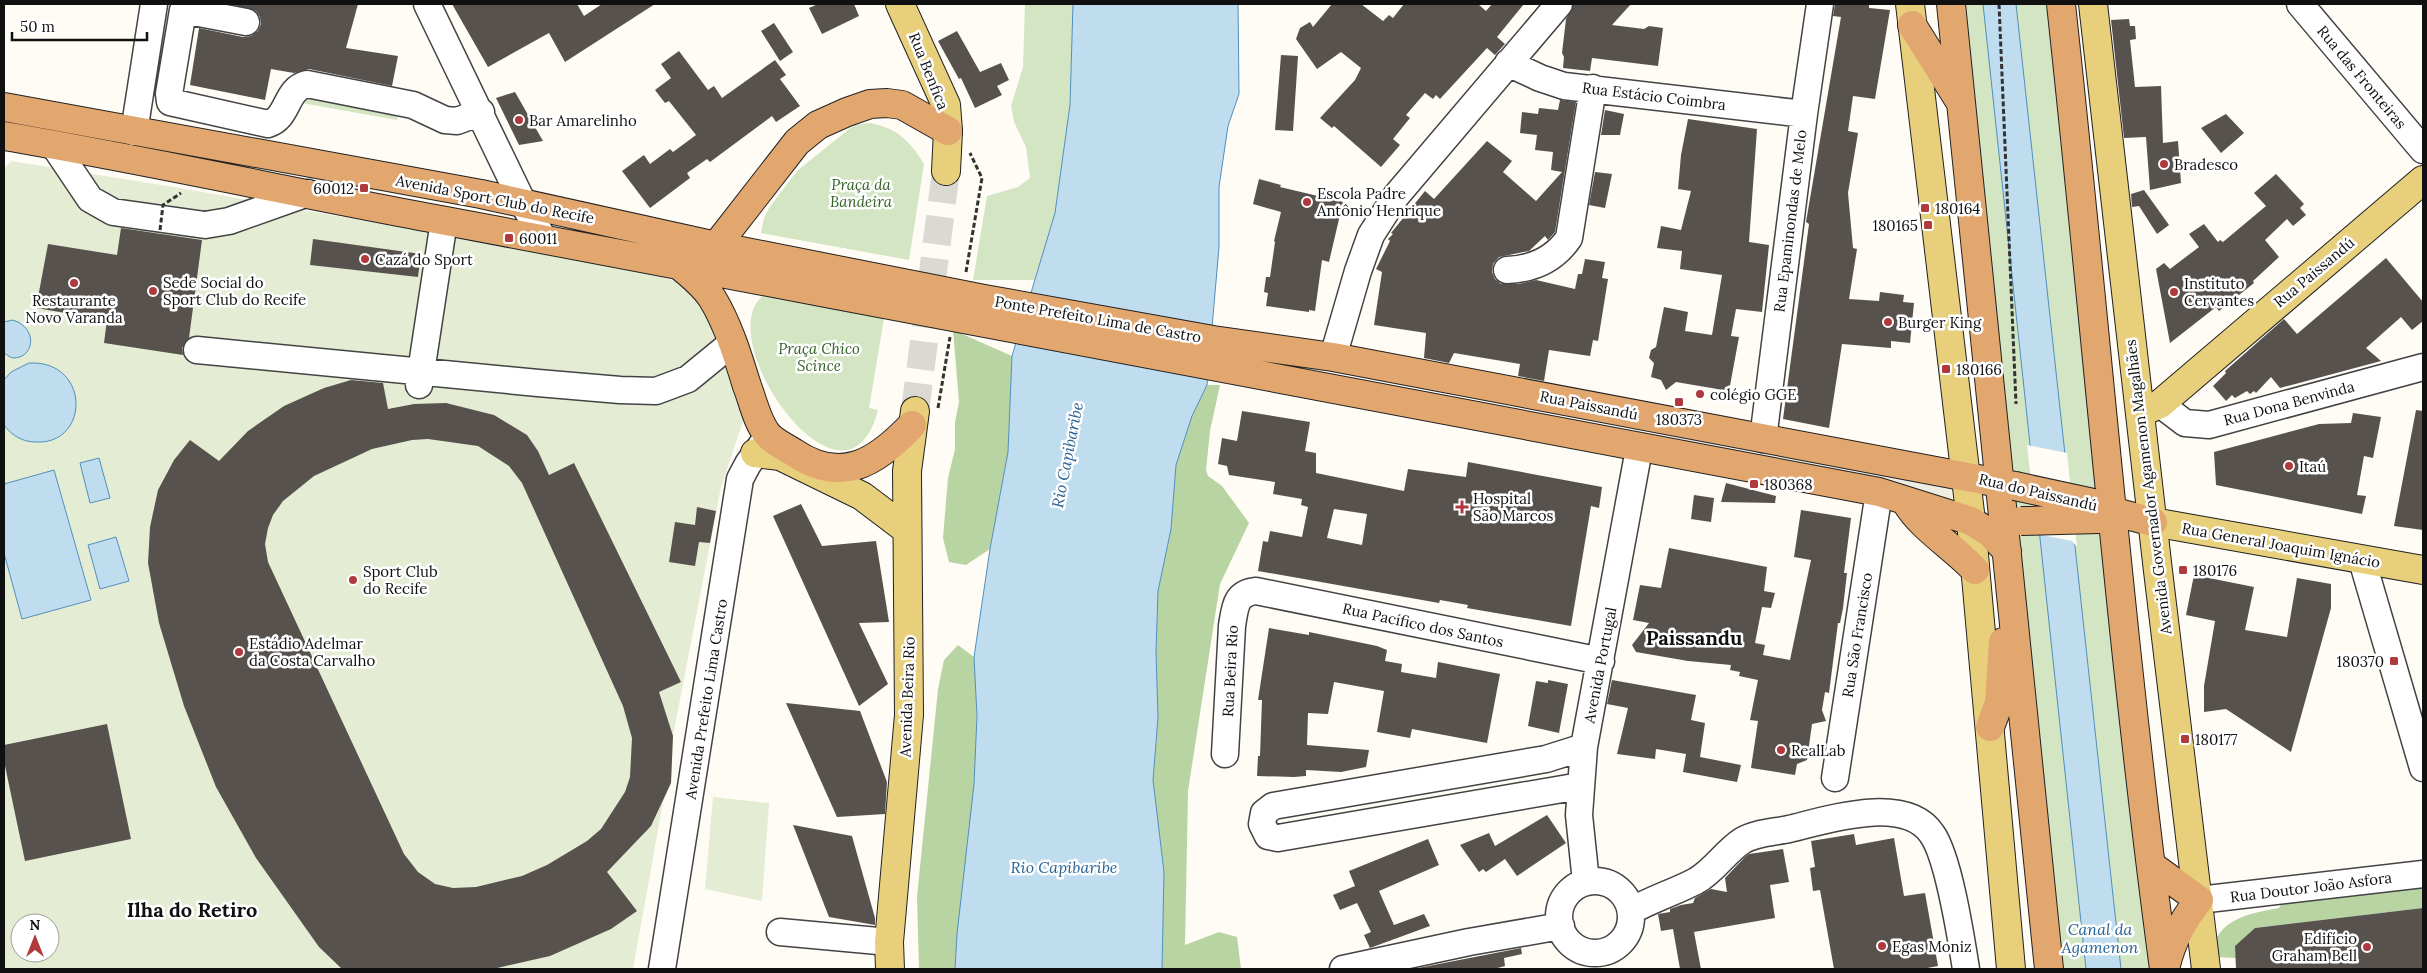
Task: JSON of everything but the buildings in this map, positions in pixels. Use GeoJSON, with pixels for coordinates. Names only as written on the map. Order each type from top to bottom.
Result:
{"type":"FeatureCollection","features":[{"type":"Feature","properties":{"kind":"highway"},"geometry":{"type":"LineString","coordinates":[[1951,4],[1961,104],[2008,484],[2013,608],[2049,969]]}},
{"type":"Feature","properties":{"kind":"highway"},"geometry":{"type":"LineString","coordinates":[[2061,4],[2087,246],[2101,511],[2165,969]]}},
{"type":"Feature","properties":{"kind":"highway"},"geometry":{"type":"LineString","coordinates":[[1911,14],[1961,104]]}},
{"type":"Feature","properties":{"kind":"highway"},"geometry":{"type":"LineString","coordinates":[[716,246],[797,142],[818,125],[870,104],[886,103],[902,105],[948,131]]}},
{"type":"Feature","properties":{"kind":"highway","name":"Avenida Sport Club do Recife"},"geometry":{"type":"LineString","coordinates":[[4,107],[523,203],[716,246],[971,308]]}},
{"type":"Feature","properties":{"kind":"highway","name":"Avenida Sport Club do Recife"},"geometry":{"type":"LineString","coordinates":[[4,136],[444,221],[675,262],[971,308]]}},
{"type":"Feature","properties":{"kind":"highway"},"geometry":{"type":"LineString","coordinates":[[675,262],[696,279],[712,297],[732,343],[756,411],[762,444],[830,468],[859,466],[896,442],[921,417]]}},
{"type":"Feature","properties":{"kind":"highway","name":"Ponte Prefeito Lima de Castro"},"geometry":{"type":"LineString","coordinates":[[971,308],[1213,340]]}},
{"type":"Feature","properties":{"kind":"highway","name":"Ponte Prefeito Lima de Castro"},"geometry":{"type":"LineString","coordinates":[[971,308],[1210,368],[1639,448]]}},
{"type":"Feature","properties":{"kind":"highway","name":"Rua Paissandú"},"geometry":{"type":"LineString","coordinates":[[1213,340],[1333,357],[1763,439],[1964,474]]}},
{"type":"Feature","properties":{"kind":"highway"},"geometry":{"type":"LineString","coordinates":[[1639,448],[1879,492],[1971,521],[1990,533],[2011,534],[2101,511]]}},
{"type":"Feature","properties":{"kind":"highway","name":"Rua do Paissandú"},"geometry":{"type":"LineString","coordinates":[[1964,474],[2008,484],[2101,511]]}},
{"type":"Feature","properties":{"kind":"highway"},"geometry":{"type":"LineString","coordinates":[[1906,501],[1913,513],[1959,552],[1975,570]]}},
{"type":"Feature","properties":{"kind":"highway","name":"Rua General Joaquim Ignácio"},"geometry":{"type":"LineString","coordinates":[[2101,511],[2152,522]]}},
{"type":"Feature","properties":{"kind":"highway"},"geometry":{"type":"LineString","coordinates":[[1990,727],[1999,703],[2004,629],[2013,608]]}},
{"type":"Feature","properties":{"kind":"highway"},"geometry":{"type":"LineString","coordinates":[[2152,866],[2199,900],[2184,919],[2173,942],[2165,969]]}},
{"type":"Feature","properties":{"kind":"main road","name":"Rua Benfica"},"geometry":{"type":"LineString","coordinates":[[900,4],[946,105],[948,131],[946,171]]}},
{"type":"Feature","properties":{"kind":"main road","name":"Avenida Governador Agamenon Magalhães"},"geometry":{"type":"LineString","coordinates":[[2093,4],[2150,408],[2152,522],[2206,969]]}},
{"type":"Feature","properties":{"kind":"main road"},"geometry":{"type":"LineString","coordinates":[[1911,14],[1971,521],[1990,727],[2001,879],[2011,969]]}},
{"type":"Feature","properties":{"kind":"main road","name":"Rua Paissandú"},"geometry":{"type":"LineString","coordinates":[[2150,408],[2423,180]]}},
{"type":"Feature","properties":{"kind":"main road","name":"Avenida Beira Rio"},"geometry":{"type":"LineString","coordinates":[[890,969],[889,942],[909,715],[907,471],[921,417]]}},
{"type":"Feature","properties":{"kind":"main road"},"geometry":{"type":"LineString","coordinates":[[762,444],[780,456],[862,496],[906,530]]}},
{"type":"Feature","properties":{"kind":"main road","name":"Rua General Joaquim Ignácio"},"geometry":{"type":"LineString","coordinates":[[2152,522],[2423,570]]}},
{"type":"Feature","properties":{"kind":"street"},"geometry":{"type":"LineString","coordinates":[[134,132],[154,4]]}},
{"type":"Feature","properties":{"kind":"street"},"geometry":{"type":"LineString","coordinates":[[427,4],[481,112],[523,203],[543,238]]}},
{"type":"Feature","properties":{"kind":"street"},"geometry":{"type":"LineString","coordinates":[[1333,357],[1358,271],[1371,235],[1396,196],[1559,4]]}},
{"type":"Feature","properties":{"kind":"street","name":"Rua Epaminondas de Melo"},"geometry":{"type":"LineString","coordinates":[[1763,439],[1804,114],[1820,4]]}},
{"type":"Feature","properties":{"kind":"street","name":"Rua das Fronteiras"},"geometry":{"type":"LineString","coordinates":[[2300,4],[2423,150]]}},
{"type":"Feature","properties":{"kind":"street"},"geometry":{"type":"LineString","coordinates":[[246,22],[211,10],[184,7],[169,94],[169,100],[173,104],[268,124],[280,116],[296,89],[307,84],[413,105],[445,120],[456,121],[481,112]]}},
{"type":"Feature","properties":{"kind":"street","name":"Rua Estácio Coimbra"},"geometry":{"type":"LineString","coordinates":[[1508,63],[1564,86],[1804,114]]}},
{"type":"Feature","properties":{"kind":"street"},"geometry":{"type":"LineString","coordinates":[[1507,270],[1526,270],[1542,262],[1564,246],[1569,238],[1594,88]]}},
{"type":"Feature","properties":{"kind":"street"},"geometry":{"type":"LineString","coordinates":[[53,144],[90,199],[113,212],[205,225],[229,221],[308,194]]}},
{"type":"Feature","properties":{"kind":"street"},"geometry":{"type":"LineString","coordinates":[[487,196],[500,154]]}},
{"type":"Feature","properties":{"kind":"street"},"geometry":{"type":"LineString","coordinates":[[420,378],[444,221]]}},
{"type":"Feature","properties":{"kind":"street"},"geometry":{"type":"LineString","coordinates":[[197,350],[420,378],[538,383],[620,390],[656,390],[688,379],[732,343]]}},
{"type":"Feature","properties":{"kind":"street","name":"Rua Dona Benvinda"},"geometry":{"type":"LineString","coordinates":[[2150,408],[2185,423],[2209,425],[2423,367]]}},
{"type":"Feature","properties":{"kind":"street","name":"Avenida Prefeito Lima Castro"},"geometry":{"type":"LineString","coordinates":[[662,969],[740,479],[762,444]]}},
{"type":"Feature","properties":{"kind":"street","name":"Avenida Portugal"},"geometry":{"type":"LineString","coordinates":[[1586,882],[1579,826],[1580,786],[1584,747],[1639,448]]}},
{"type":"Feature","properties":{"kind":"street","name":"Rua São Francisco"},"geometry":{"type":"LineString","coordinates":[[1835,778],[1879,492]]}},
{"type":"Feature","properties":{"kind":"street"},"geometry":{"type":"LineString","coordinates":[[2362,560],[2423,768]]}},
{"type":"Feature","properties":{"kind":"street","name":"Rua Pacífico dos Santos"},"geometry":{"type":"LineString","coordinates":[[1245,592],[1256,590],[1601,661]]}},
{"type":"Feature","properties":{"kind":"street","name":"Rua Beira Rio"},"geometry":{"type":"LineString","coordinates":[[1225,754],[1232,626],[1235,606],[1239,597],[1245,592]]}},
{"type":"Feature","properties":{"kind":"street"},"geometry":{"type":"LineString","coordinates":[[1580,786],[1278,838],[1268,836],[1262,824],[1264,813],[1273,806],[1546,760],[1584,747]]}},
{"type":"Feature","properties":{"kind":"street"},"geometry":{"type":"LineString","coordinates":[[1631,911],[1655,898],[1697,881],[1742,840],[1840,817],[1872,812],[1886,812],[1916,818],[1932,834],[1942,859],[1966,969]]}},
{"type":"Feature","properties":{"kind":"street","name":"Rua Doutor João Asfora"},"geometry":{"type":"LineString","coordinates":[[2199,900],[2423,874]]}},
{"type":"Feature","properties":{"kind":"street"},"geometry":{"type":"LineString","coordinates":[[1586,882],[1600,882],[1617,888],[1626,898],[1631,911],[1631,923],[1627,934],[1619,944],[1609,950],[1585,951],[1574,946],[1566,937],[1561,926],[1562,902],[1569,893],[1586,882]]}},
{"type":"Feature","properties":{"kind":"street"},"geometry":{"type":"LineString","coordinates":[[1343,969],[1469,942],[1561,926]]}},
{"type":"Feature","properties":{"kind":"street"},"geometry":{"type":"LineString","coordinates":[[780,932],[889,942]]}},
{"type":"Feature","properties":{"kind":"path"},"geometry":{"type":"LineString","coordinates":[[921,417],[941,396],[971,308],[982,178],[974,157],[948,131]]}},
{"type":"Feature","properties":{"kind":"path"},"geometry":{"type":"LineString","coordinates":[[160,230],[163,205],[182,192]]}},
{"type":"Feature","properties":{"kind":"green space"},"geometry":{"type":"Polygon","coordinates":[[[1025,4],[1073,4],[1070,105],[1055,213],[1035,280],[973,280],[987,196],[1018,187],[1030,178],[1026,147],[1014,122],[1011,106],[1023,67],[1025,4]]]}},
{"type":"Feature","properties":{"kind":"green space"},"geometry":{"type":"Polygon","coordinates":[[[1951,4],[2061,4],[2158,969],[2049,969],[1951,4]]]}},
{"type":"Feature","properties":{"kind":"green space"},"geometry":{"type":"Polygon","coordinates":[[[305,86],[400,104],[397,120],[302,103],[305,86]]]}},
{"type":"Feature","properties":{"kind":"green space","name":"Praça da Bandeira"},"geometry":{"type":"Polygon","coordinates":[[[870,123],[888,128],[902,137],[924,164],[909,260],[761,233],[764,218],[769,208],[797,171],[854,125],[870,123]]]}},
{"type":"Feature","properties":{"kind":"green space","name":"Sport Club do Recife"},"geometry":{"type":"Polygon","coordinates":[[[11,161],[174,187],[618,266],[658,275],[681,284],[698,298],[712,319],[745,415],[721,487],[673,736],[671,783],[663,802],[633,969],[4,969],[4,169],[11,161]]]}},
{"type":"Feature","properties":{"kind":"green space","name":"Praça Chico Scince"},"geometry":{"type":"Polygon","coordinates":[[[764,295],[885,312],[869,408],[878,410],[862,442],[839,450],[813,439],[788,415],[767,383],[753,348],[751,317],[764,295]]]}},
{"type":"Feature","properties":{"kind":"green space"},"geometry":{"type":"Polygon","coordinates":[[[953,330],[1012,356],[1008,452],[990,549],[966,565],[949,562],[943,538],[948,478],[955,449],[955,422],[959,402],[953,330]]]}},
{"type":"Feature","properties":{"kind":"green space"},"geometry":{"type":"Polygon","coordinates":[[[1207,385],[1220,385],[1210,431],[1206,470],[1208,476],[1222,486],[1249,523],[1220,584],[1188,791],[1185,945],[1219,932],[1237,937],[1241,969],[1162,969],[1164,872],[1153,780],[1158,718],[1156,652],[1158,591],[1171,529],[1176,465],[1192,416],[1207,385]]]}},
{"type":"Feature","properties":{"kind":"green space"},"geometry":{"type":"Polygon","coordinates":[[[958,645],[974,657],[977,736],[972,806],[955,969],[919,969],[917,897],[938,689],[944,660],[958,645]]]}},
{"type":"Feature","properties":{"kind":"green space"},"geometry":{"type":"Polygon","coordinates":[[[713,797],[769,803],[762,901],[705,889],[713,797]]]}},
{"type":"Feature","properties":{"kind":"green space"},"geometry":{"type":"Polygon","coordinates":[[[2423,883],[2423,908],[2255,928],[2236,958],[2213,957],[2214,944],[2219,934],[2226,927],[2235,920],[2245,916],[2279,908],[2282,902],[2423,883]]]}},
{"type":"Feature","properties":{"kind":"shaded area"},"geometry":{"type":"Polygon","coordinates":[[[935,297],[1591,423],[1951,484],[1952,501],[1483,414],[935,297]]]}},
{"type":"Feature","properties":{"kind":"water","name":"Rio Capibaribe"},"geometry":{"type":"Polygon","coordinates":[[[1073,4],[1238,4],[1239,94],[1228,126],[1219,187],[1219,247],[1207,385],[1192,416],[1176,465],[1171,529],[1158,591],[1156,652],[1158,718],[1153,780],[1164,872],[1162,969],[955,969],[957,934],[974,784],[977,716],[974,657],[990,549],[1008,452],[1012,356],[1055,213],[1070,105],[1073,4]]]}},
{"type":"Feature","properties":{"kind":"water","name":"Canal da Agamenon"},"geometry":{"type":"Polygon","coordinates":[[[1983,4],[2016,4],[2121,969],[2086,969],[1983,4]]]}},
{"type":"Feature","properties":{"kind":"water"},"geometry":{"type":"Polygon","coordinates":[[[12,320],[26,328],[31,341],[30,347],[26,352],[14,358],[4,353],[4,322],[12,320]]]}},
{"type":"Feature","properties":{"kind":"water"},"geometry":{"type":"Polygon","coordinates":[[[29,363],[49,366],[64,374],[73,387],[76,402],[74,418],[66,430],[54,439],[36,442],[22,440],[4,425],[4,380],[11,372],[29,363]]]}},
{"type":"Feature","properties":{"kind":"water"},"geometry":{"type":"Polygon","coordinates":[[[99,458],[110,498],[90,503],[80,463],[99,458]]]}},
{"type":"Feature","properties":{"kind":"water"},"geometry":{"type":"Polygon","coordinates":[[[54,470],[91,600],[22,619],[4,553],[4,484],[54,470]]]}},
{"type":"Feature","properties":{"kind":"water"},"geometry":{"type":"Polygon","coordinates":[[[116,537],[129,581],[100,589],[88,545],[116,537]]]}},
{"type":"Feature","properties":{"kind":"pier"},"geometry":{"type":"Polygon","coordinates":[[[2027,445],[2067,453],[2077,547],[2072,541],[2037,534],[2027,445]]]}},
{"type":"Feature","properties":{"kind":"tunnel"},"geometry":{"type":"LineString","coordinates":[[915,411],[946,171]]}},
{"type":"Feature","properties":{"kind":"place","name":"Bar Amarelinho"},"geometry":{"type":"Point","coordinates":[519,120]}},
{"type":"Feature","properties":{"kind":"place","name":"Bradesco"},"geometry":{"type":"Point","coordinates":[2164,164]}},
{"type":"Feature","properties":{"kind":"place","name":"60012"},"geometry":{"type":"Point","coordinates":[364,188]}},
{"type":"Feature","properties":{"kind":"place","name":"Escola Padre Antônio Henrique"},"geometry":{"type":"Point","coordinates":[1307,202]}},
{"type":"Feature","properties":{"kind":"place","name":"180164"},"geometry":{"type":"Point","coordinates":[1925,208]}},
{"type":"Feature","properties":{"kind":"place","name":"180165"},"geometry":{"type":"Point","coordinates":[1928,225]}},
{"type":"Feature","properties":{"kind":"place","name":"60011"},"geometry":{"type":"Point","coordinates":[509,238]}},
{"type":"Feature","properties":{"kind":"place","name":"Cazá do Sport"},"geometry":{"type":"Point","coordinates":[365,259]}},
{"type":"Feature","properties":{"kind":"place","name":"Restaurante Novo Varanda"},"geometry":{"type":"Point","coordinates":[74,283]}},
{"type":"Feature","properties":{"kind":"place","name":"Sede Social do Sport Club do Recife"},"geometry":{"type":"Point","coordinates":[153,291]}},
{"type":"Feature","properties":{"kind":"place","name":"Instituto Cervantes"},"geometry":{"type":"Point","coordinates":[2174,292]}},
{"type":"Feature","properties":{"kind":"place","name":"Burger King"},"geometry":{"type":"Point","coordinates":[1888,322]}},
{"type":"Feature","properties":{"kind":"place","name":"180166"},"geometry":{"type":"Point","coordinates":[1946,369]}},
{"type":"Feature","properties":{"kind":"place","name":"colégio GGE"},"geometry":{"type":"Point","coordinates":[1700,394]}},
{"type":"Feature","properties":{"kind":"place","name":"180373"},"geometry":{"type":"Point","coordinates":[1679,402]}},
{"type":"Feature","properties":{"kind":"place","name":"Itaú"},"geometry":{"type":"Point","coordinates":[2289,466]}},
{"type":"Feature","properties":{"kind":"place","name":"180368"},"geometry":{"type":"Point","coordinates":[1754,484]}},
{"type":"Feature","properties":{"kind":"place","name":"Hospital São Marcos"},"geometry":{"type":"Point","coordinates":[1462,507]}},
{"type":"Feature","properties":{"kind":"place","name":"180176"},"geometry":{"type":"Point","coordinates":[2183,570]}},
{"type":"Feature","properties":{"kind":"place","name":"Sport Club do Recife"},"geometry":{"type":"Point","coordinates":[353,580]}},
{"type":"Feature","properties":{"kind":"place","name":"Estádio Adelmar da Costa Carvalho"},"geometry":{"type":"Point","coordinates":[239,652]}},
{"type":"Feature","properties":{"kind":"place","name":"180370"},"geometry":{"type":"Point","coordinates":[2394,661]}},
{"type":"Feature","properties":{"kind":"place","name":"180177"},"geometry":{"type":"Point","coordinates":[2185,739]}},
{"type":"Feature","properties":{"kind":"place","name":"RealLab"},"geometry":{"type":"Point","coordinates":[1781,750]}},
{"type":"Feature","properties":{"kind":"place","name":"Egas Moniz"},"geometry":{"type":"Point","coordinates":[1882,946]}},
{"type":"Feature","properties":{"kind":"place","name":"Edifício Graham Bell"},"geometry":{"type":"Point","coordinates":[2367,947]}},
{"type":"Feature","properties":{"kind":"district","name":"Paissandu"},"geometry":{"type":"Point","coordinates":[1694,637]}},
{"type":"Feature","properties":{"kind":"district","name":"Ilha do Retiro"},"geometry":{"type":"Point","coordinates":[192,909]}}]}
